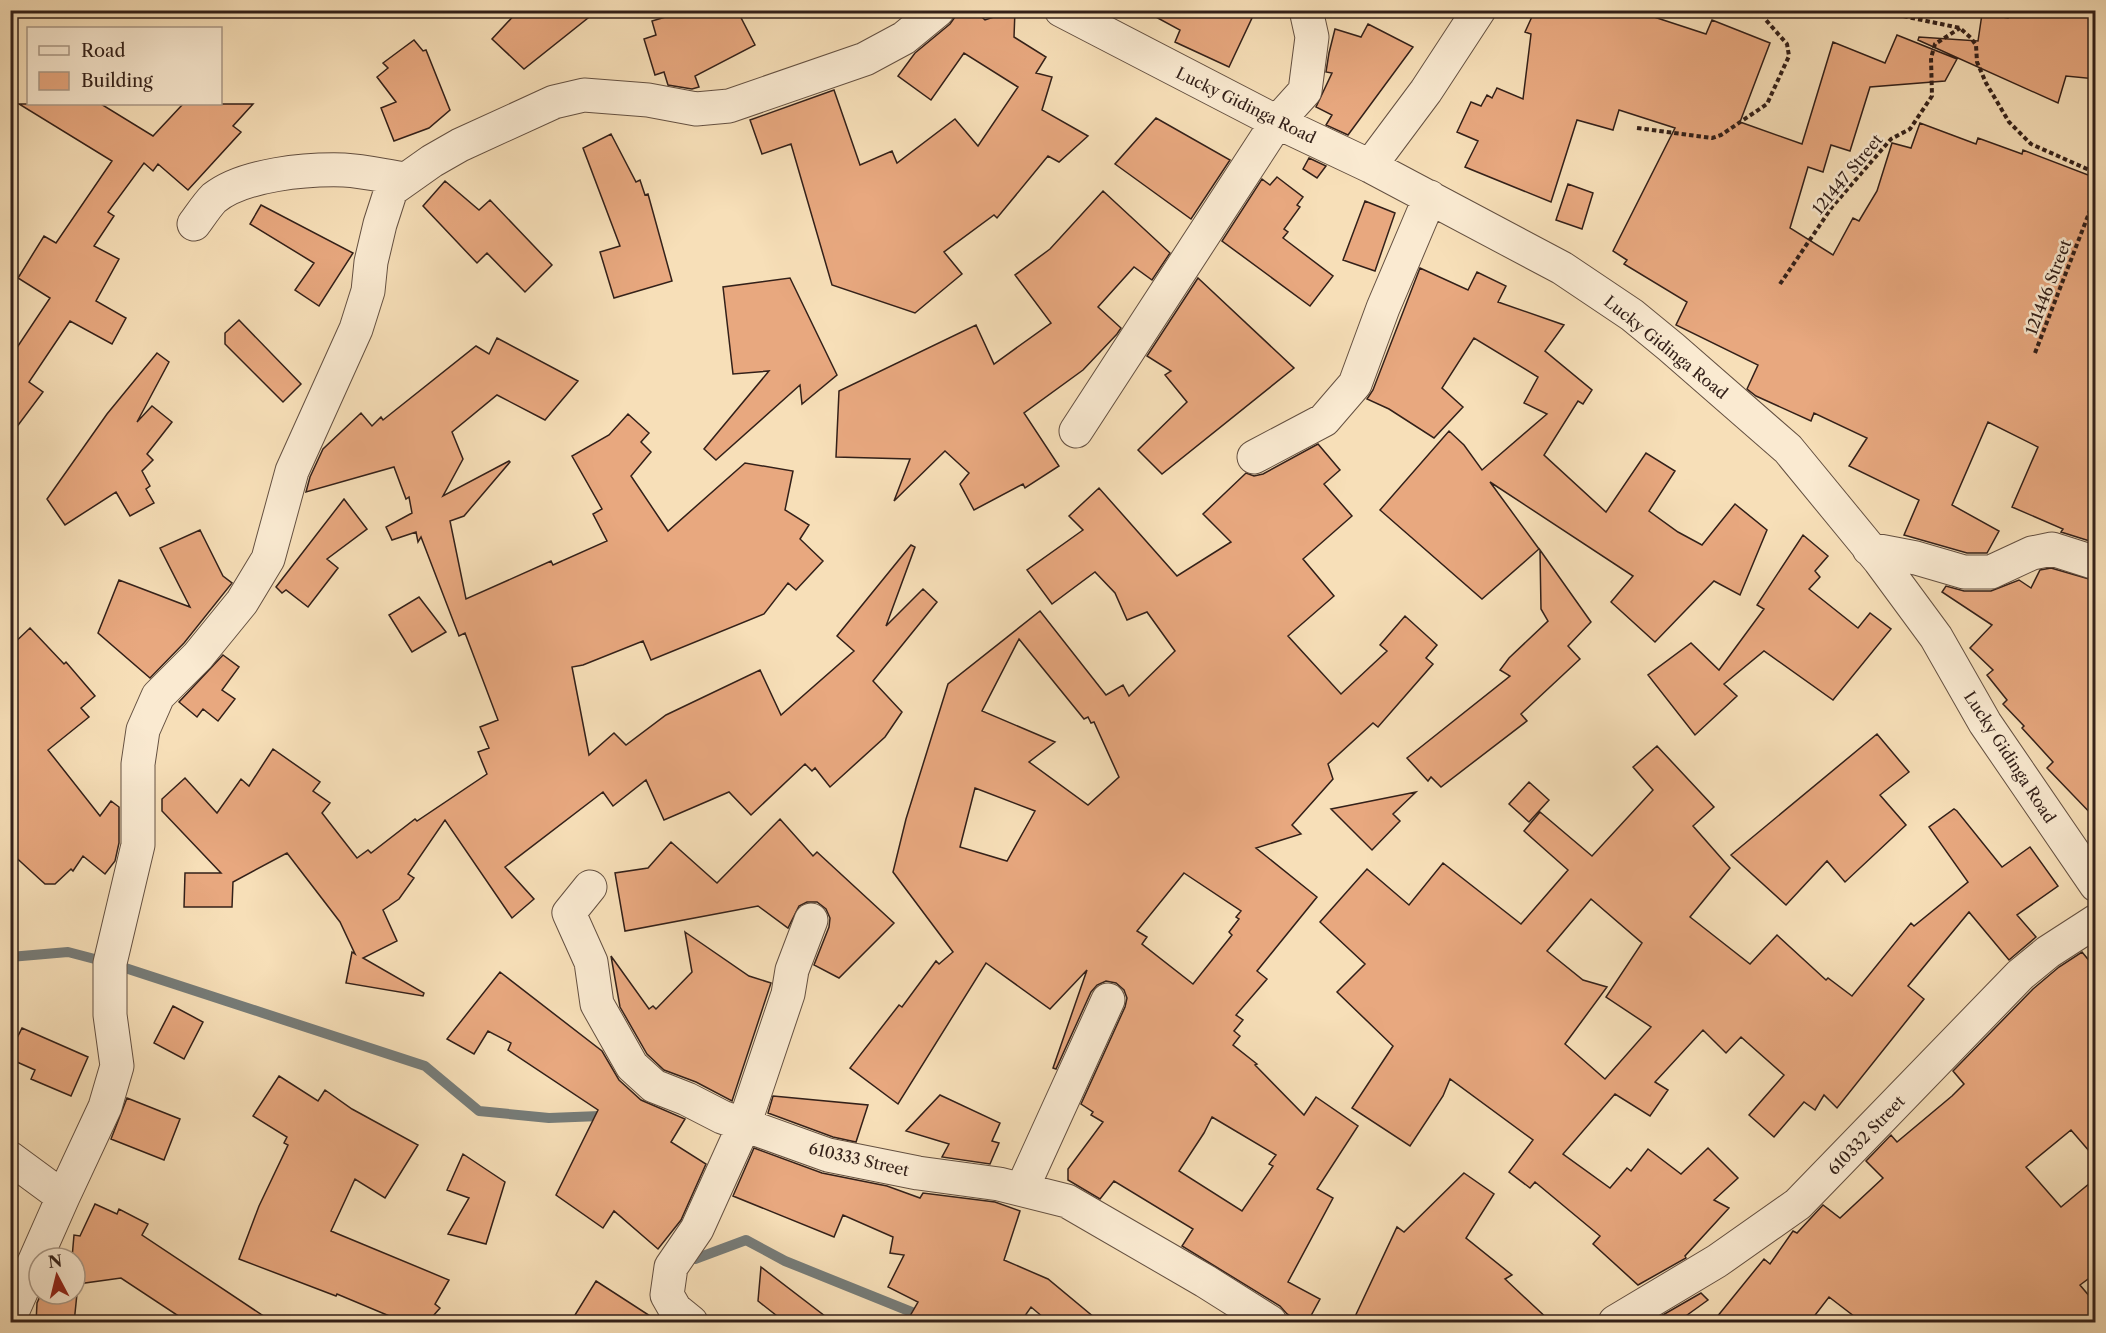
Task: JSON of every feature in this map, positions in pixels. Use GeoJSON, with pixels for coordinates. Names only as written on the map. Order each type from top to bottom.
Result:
{"type":"FeatureCollection","features":[{"type":"Feature","properties":{"kind":"street"},"geometry":{"type":"LineString","coordinates":[[10,1317],[105,1107],[117,1066],[110,1015],[110,963],[138,845],[138,764],[143,730],[158,696],[198,656],[242,602],[268,559],[292,471],[356,329],[368,291],[371,262],[380,224],[391,190],[404,179],[460,145],[554,102],[584,95],[615,96],[696,109],[729,106],[865,59],[904,38],[938,10]]}},
{"type":"Feature","properties":{"kind":"street","name":"Lucky Gidinga Road"},"geometry":{"type":"LineString","coordinates":[[1060,10],[1277,122],[1370,166],[1562,268],[1632,315],[1679,354],[1788,449],[1869,549],[1936,637],[1985,723],[2096,885]]}},
{"type":"Feature","properties":{"kind":"street"},"geometry":{"type":"LineString","coordinates":[[1076,431],[1277,122],[1305,91],[1312,38],[1306,10]]}},
{"type":"Feature","properties":{"kind":"street"},"geometry":{"type":"LineString","coordinates":[[1370,166],[1426,92],[1479,10]]}},
{"type":"Feature","properties":{"kind":"street"},"geometry":{"type":"LineString","coordinates":[[194,224],[214,198],[237,185],[279,175],[346,170],[404,179]]}},
{"type":"Feature","properties":{"kind":"street"},"geometry":{"type":"LineString","coordinates":[[1254,457],[1324,420],[1355,384],[1383,308],[1430,197]]}},
{"type":"Feature","properties":{"kind":"street"},"geometry":{"type":"LineString","coordinates":[[1869,549],[1916,558],[1964,572],[1991,572],[2032,553],[2052,549],[2096,563]]}},
{"type":"Feature","properties":{"kind":"street","name":"610333 Street"},"geometry":{"type":"LineString","coordinates":[[590,887],[569,913],[591,962],[597,1004],[632,1066],[654,1086],[744,1125],[828,1155],[918,1173],[1022,1189],[1067,1201],[1205,1281],[1270,1323]]}},
{"type":"Feature","properties":{"kind":"street"},"geometry":{"type":"LineString","coordinates":[[691,1323],[675,1309],[667,1295],[671,1267],[697,1229],[744,1125],[788,994],[792,970],[812,920]]}},
{"type":"Feature","properties":{"kind":"street","name":"610332 Street"},"geometry":{"type":"LineString","coordinates":[[1615,1323],[1716,1261],[1798,1204],[2020,975],[2048,952],[2096,921]]}},
{"type":"Feature","properties":{"kind":"street"},"geometry":{"type":"LineString","coordinates":[[1022,1189],[1108,1000]]}},
{"type":"Feature","properties":{"kind":"street"},"geometry":{"type":"LineString","coordinates":[[10,1158],[63,1197]]}},
{"type":"Feature","properties":{"kind":"path"},"geometry":{"type":"LineString","coordinates":[[1637,128],[1712,138],[1721,135],[1767,104],[1789,56],[1787,44],[1765,19],[1763,10]]}},
{"type":"Feature","properties":{"kind":"path"},"geometry":{"type":"LineString","coordinates":[[1874,10],[1960,28],[1976,45],[1977,62],[1986,83],[2009,122],[2031,144],[2096,173]]}},
{"type":"Feature","properties":{"kind":"path","name":"121447 Street"},"geometry":{"type":"LineString","coordinates":[[1780,284],[1832,207],[1891,139],[1910,129],[1932,96],[1931,58],[1935,44],[1960,28]]}},
{"type":"Feature","properties":{"kind":"path","name":"121446 Street"},"geometry":{"type":"LineString","coordinates":[[2035,353],[2096,195]]}},
{"type":"Feature","properties":{"kind":"building"},"geometry":{"type":"Polygon","coordinates":[[[519,10],[598,10],[524,69],[492,39],[519,10]]]}},
{"type":"Feature","properties":{"kind":"building"},"geometry":{"type":"Polygon","coordinates":[[[689,10],[737,10],[755,45],[695,76],[699,87],[692,89],[668,85],[664,72],[655,75],[644,39],[656,35],[652,21],[689,10]]]}},
{"type":"Feature","properties":{"kind":"building"},"geometry":{"type":"Polygon","coordinates":[[[956,10],[974,10],[985,20],[1015,10],[1014,37],[1046,57],[1036,73],[1052,77],[1042,110],[1088,136],[1059,162],[1048,156],[997,218],[994,215],[944,252],[962,274],[915,313],[832,285],[791,144],[762,154],[750,120],[834,90],[860,165],[892,151],[897,163],[955,119],[978,146],[1018,87],[964,53],[931,100],[898,76],[915,53],[950,24],[955,17],[956,10]]]}},
{"type":"Feature","properties":{"kind":"building"},"geometry":{"type":"Polygon","coordinates":[[[1143,10],[1236,10],[1252,18],[1229,67],[1175,42],[1180,30],[1143,10]]]}},
{"type":"Feature","properties":{"kind":"building"},"geometry":{"type":"Polygon","coordinates":[[[1535,10],[1653,10],[1651,16],[1706,34],[1712,20],[1770,43],[1740,122],[1802,144],[1833,42],[1885,63],[1897,35],[1957,59],[1945,81],[1870,87],[1850,151],[1831,145],[1823,172],[1808,167],[1790,228],[1833,255],[1853,218],[1859,221],[1877,191],[1892,143],[1911,148],[1920,123],[1976,144],[1978,138],[2022,154],[2023,150],[2096,178],[2096,543],[2061,532],[2063,529],[2012,507],[2038,447],[1988,422],[1952,505],[1999,531],[1987,553],[1967,553],[1904,535],[1919,500],[1849,466],[1867,438],[1814,413],[1811,421],[1756,396],[1747,389],[1758,365],[1676,325],[1687,302],[1624,264],[1627,260],[1613,251],[1675,128],[1619,110],[1613,130],[1577,120],[1551,202],[1465,167],[1478,141],[1457,132],[1471,102],[1481,106],[1487,95],[1492,98],[1497,88],[1523,99],[1531,34],[1525,32],[1535,10]]]}},
{"type":"Feature","properties":{"kind":"building"},"geometry":{"type":"Polygon","coordinates":[[[2049,10],[2096,10],[2096,79],[2066,76],[2058,103],[1918,40],[1919,37],[1978,41],[1982,14],[2008,18],[2009,11],[2049,17],[2049,10]]]}},
{"type":"Feature","properties":{"kind":"building"},"geometry":{"type":"Polygon","coordinates":[[[1368,24],[1413,47],[1348,135],[1326,125],[1332,115],[1316,107],[1332,73],[1326,72],[1335,29],[1361,37],[1368,24]]]}},
{"type":"Feature","properties":{"kind":"building"},"geometry":{"type":"Polygon","coordinates":[[[414,40],[423,51],[426,50],[450,110],[429,128],[394,141],[381,108],[396,102],[377,77],[388,68],[383,63],[414,40]]]}},
{"type":"Feature","properties":{"kind":"building"},"geometry":{"type":"Polygon","coordinates":[[[19,104],[103,105],[153,136],[182,105],[253,104],[233,126],[241,132],[188,190],[158,164],[153,171],[144,163],[108,212],[114,216],[94,246],[119,259],[96,301],[126,318],[112,344],[70,321],[29,382],[43,392],[10,436],[10,358],[50,298],[18,278],[44,236],[56,243],[112,161],[19,104]]]}},
{"type":"Feature","properties":{"kind":"building"},"geometry":{"type":"Polygon","coordinates":[[[1156,118],[1230,160],[1191,219],[1115,164],[1156,118]]]}},
{"type":"Feature","properties":{"kind":"building"},"geometry":{"type":"Polygon","coordinates":[[[611,134],[636,182],[640,180],[645,195],[648,194],[672,281],[614,298],[600,252],[620,246],[583,148],[611,134]]]}},
{"type":"Feature","properties":{"kind":"building"},"geometry":{"type":"Polygon","coordinates":[[[1309,158],[1326,166],[1317,178],[1303,169],[1309,158]]]}},
{"type":"Feature","properties":{"kind":"building"},"geometry":{"type":"Polygon","coordinates":[[[1277,177],[1303,197],[1297,205],[1300,207],[1284,229],[1288,232],[1283,238],[1333,276],[1310,306],[1222,241],[1262,179],[1270,185],[1277,177]]]}},
{"type":"Feature","properties":{"kind":"building"},"geometry":{"type":"Polygon","coordinates":[[[445,181],[479,210],[490,200],[552,265],[525,292],[487,253],[477,263],[423,206],[445,181]]]}},
{"type":"Feature","properties":{"kind":"building"},"geometry":{"type":"Polygon","coordinates":[[[1568,184],[1593,193],[1582,229],[1556,220],[1568,184]]]}},
{"type":"Feature","properties":{"kind":"building"},"geometry":{"type":"Polygon","coordinates":[[[1103,191],[1170,253],[1152,280],[1134,267],[1098,307],[1121,328],[1117,334],[1083,370],[1024,413],[1059,466],[1025,488],[1023,484],[974,510],[960,484],[969,473],[945,451],[894,501],[910,459],[836,457],[839,391],[976,325],[994,364],[1051,323],[1015,275],[1050,249],[1103,191]]]}},
{"type":"Feature","properties":{"kind":"building"},"geometry":{"type":"Polygon","coordinates":[[[1365,201],[1395,213],[1375,271],[1343,260],[1365,201]]]}},
{"type":"Feature","properties":{"kind":"building"},"geometry":{"type":"Polygon","coordinates":[[[261,205],[353,253],[319,306],[295,290],[314,263],[250,224],[261,205]]]}},
{"type":"Feature","properties":{"kind":"building"},"geometry":{"type":"Polygon","coordinates":[[[1420,268],[1468,290],[1477,272],[1506,286],[1498,302],[1564,325],[1545,351],[1592,390],[1583,404],[1578,401],[1544,455],[1606,512],[1646,453],[1675,471],[1649,511],[1678,532],[1702,545],[1735,504],[1767,530],[1740,595],[1714,581],[1655,642],[1611,602],[1633,576],[1490,482],[1539,549],[1482,599],[1380,510],[1449,431],[1464,445],[1482,470],[1547,414],[1524,403],[1538,377],[1474,338],[1442,388],[1463,407],[1434,438],[1389,409],[1367,399],[1373,390],[1420,268]]]}},
{"type":"Feature","properties":{"kind":"building"},"geometry":{"type":"Polygon","coordinates":[[[790,278],[837,375],[802,404],[800,385],[716,460],[704,449],[769,371],[733,374],[723,287],[790,278]]]}},
{"type":"Feature","properties":{"kind":"building"},"geometry":{"type":"Polygon","coordinates":[[[1198,278],[1294,368],[1162,474],[1138,450],[1187,402],[1165,375],[1171,371],[1147,356],[1198,278]]]}},
{"type":"Feature","properties":{"kind":"building"},"geometry":{"type":"Polygon","coordinates":[[[239,320],[301,384],[283,402],[225,344],[225,333],[239,320]]]}},
{"type":"Feature","properties":{"kind":"building"},"geometry":{"type":"Polygon","coordinates":[[[497,338],[578,381],[545,420],[497,395],[452,432],[463,459],[443,496],[510,462],[464,516],[450,521],[466,599],[551,561],[553,565],[607,541],[593,514],[602,509],[572,456],[609,435],[628,414],[649,433],[641,442],[651,452],[631,476],[668,531],[745,463],[793,471],[785,510],[809,525],[800,539],[823,561],[796,590],[788,583],[764,614],[651,660],[643,641],[583,665],[572,667],[589,755],[614,733],[626,745],[666,715],[760,670],[781,715],[854,651],[837,636],[911,545],[915,547],[886,626],[923,589],[937,602],[873,681],[902,712],[885,737],[830,787],[815,768],[812,771],[805,764],[751,815],[729,792],[664,820],[646,780],[613,806],[603,792],[505,867],[534,899],[512,918],[445,820],[408,874],[414,878],[399,899],[383,910],[397,941],[363,958],[424,993],[423,996],[346,983],[352,952],[355,954],[340,922],[287,853],[233,882],[232,907],[184,907],[185,873],[221,873],[162,811],[162,799],[185,778],[217,813],[241,779],[249,786],[273,749],[320,782],[313,791],[330,803],[322,813],[357,858],[368,850],[371,853],[415,819],[417,821],[487,774],[478,752],[489,748],[480,727],[498,720],[465,633],[459,636],[421,537],[418,542],[416,532],[392,540],[386,527],[412,513],[409,497],[406,499],[394,467],[306,492],[323,449],[361,413],[372,426],[381,417],[383,420],[476,346],[489,354],[497,338]]]}},
{"type":"Feature","properties":{"kind":"building"},"geometry":{"type":"Polygon","coordinates":[[[157,353],[169,362],[137,422],[152,406],[172,422],[147,454],[153,460],[142,471],[150,486],[146,489],[154,503],[130,516],[116,492],[65,525],[47,499],[107,414],[157,353]]]}},
{"type":"Feature","properties":{"kind":"building"},"geometry":{"type":"Polygon","coordinates":[[[1318,444],[1340,470],[1324,484],[1352,516],[1303,559],[1334,596],[1288,636],[1341,694],[1387,651],[1380,645],[1405,616],[1437,645],[1426,658],[1433,664],[1378,727],[1373,723],[1328,764],[1333,779],[1292,825],[1301,834],[1256,848],[1317,897],[1257,971],[1267,979],[1236,1015],[1243,1020],[1234,1031],[1240,1036],[1233,1045],[1257,1064],[1255,1065],[1304,1115],[1316,1097],[1358,1126],[1317,1189],[1333,1198],[1288,1282],[1320,1299],[1307,1323],[1302,1323],[1287,1314],[1280,1306],[1182,1246],[1193,1229],[1114,1181],[1100,1199],[1068,1180],[1068,1169],[1103,1122],[1091,1115],[1093,1112],[1081,1104],[1125,1007],[1127,998],[1124,990],[1116,983],[1106,981],[1097,985],[1091,992],[1056,1069],[1053,1068],[1087,970],[1050,1009],[986,963],[898,1104],[850,1068],[899,1005],[902,1007],[936,961],[939,964],[953,952],[893,872],[906,819],[948,684],[1040,611],[1106,695],[1123,685],[1129,696],[1175,651],[1147,612],[1127,620],[1115,593],[1095,572],[1052,604],[1027,570],[1083,530],[1069,516],[1099,488],[1177,576],[1231,542],[1203,514],[1246,473],[1254,476],[1263,474],[1318,444]],[[1019,639],[982,711],[1055,742],[1029,762],[1088,805],[1119,777],[1094,722],[1091,723],[1088,717],[1084,719],[1019,639]],[[975,788],[960,847],[1007,861],[1035,811],[975,788]],[[1184,873],[1137,931],[1147,937],[1142,944],[1193,984],[1232,935],[1229,932],[1239,919],[1236,917],[1241,911],[1184,873]],[[1212,1117],[1179,1171],[1242,1211],[1273,1166],[1269,1164],[1276,1155],[1212,1117]]]}},
{"type":"Feature","properties":{"kind":"building"},"geometry":{"type":"Polygon","coordinates":[[[344,499],[367,529],[327,559],[338,568],[308,607],[286,590],[282,593],[276,587],[344,499]]]}},
{"type":"Feature","properties":{"kind":"building"},"geometry":{"type":"Polygon","coordinates":[[[200,530],[223,576],[232,583],[184,643],[150,678],[98,633],[119,580],[190,607],[160,548],[200,530]]]}},
{"type":"Feature","properties":{"kind":"building"},"geometry":{"type":"Polygon","coordinates":[[[1803,535],[1828,556],[1815,571],[1820,577],[1809,589],[1858,628],[1870,613],[1891,629],[1833,700],[1764,651],[1724,684],[1737,696],[1695,735],[1648,675],[1691,643],[1719,670],[1764,609],[1757,605],[1803,535]]]}},
{"type":"Feature","properties":{"kind":"building"},"geometry":{"type":"Polygon","coordinates":[[[1540,550],[1591,622],[1568,646],[1580,659],[1521,714],[1527,721],[1441,787],[1431,777],[1428,781],[1407,758],[1510,676],[1500,670],[1509,658],[1548,621],[1541,609],[1540,550]]]}},
{"type":"Feature","properties":{"kind":"building"},"geometry":{"type":"Polygon","coordinates":[[[2051,568],[2096,581],[2096,819],[2047,768],[2053,762],[2003,704],[2007,700],[1987,675],[1993,670],[1970,648],[1992,625],[1942,592],[1946,586],[1964,591],[1991,591],[2019,580],[2031,588],[2040,570],[2051,568]]]}},
{"type":"Feature","properties":{"kind":"building"},"geometry":{"type":"Polygon","coordinates":[[[419,597],[446,632],[412,652],[389,615],[419,597]]]}},
{"type":"Feature","properties":{"kind":"building"},"geometry":{"type":"Polygon","coordinates":[[[30,628],[64,664],[66,662],[95,696],[81,708],[89,717],[48,750],[100,816],[111,801],[119,807],[119,843],[115,861],[105,874],[83,856],[73,871],[71,869],[55,884],[45,884],[10,852],[10,647],[30,628]]]}},
{"type":"Feature","properties":{"kind":"building"},"geometry":{"type":"Polygon","coordinates":[[[223,655],[239,667],[222,690],[235,699],[218,721],[203,709],[197,717],[179,702],[223,655]]]}},
{"type":"Feature","properties":{"kind":"building"},"geometry":{"type":"Polygon","coordinates":[[[1877,734],[1909,772],[1880,795],[1906,825],[1845,882],[1827,861],[1786,905],[1731,855],[1877,734]]]}},
{"type":"Feature","properties":{"kind":"building"},"geometry":{"type":"Polygon","coordinates":[[[1657,746],[1714,807],[1693,826],[1730,868],[1690,917],[1750,964],[1777,935],[1826,980],[1828,978],[1852,996],[1911,923],[1914,926],[1968,882],[1929,827],[1954,809],[2002,867],[2030,847],[2058,886],[2017,915],[2036,937],[2009,960],[1969,912],[1908,986],[1924,999],[1837,1108],[1824,1095],[1815,1110],[1804,1102],[1774,1137],[1749,1115],[1784,1075],[1741,1037],[1726,1053],[1703,1030],[1655,1082],[1668,1090],[1650,1116],[1615,1094],[1563,1154],[1610,1188],[1627,1168],[1631,1171],[1648,1149],[1681,1174],[1708,1148],[1738,1178],[1714,1200],[1729,1208],[1685,1256],[1686,1258],[1638,1285],[1593,1244],[1600,1236],[1535,1182],[1530,1188],[1509,1172],[1533,1140],[1450,1079],[1443,1096],[1410,1146],[1352,1108],[1393,1046],[1337,992],[1365,964],[1320,922],[1367,869],[1409,905],[1443,863],[1521,924],[1568,870],[1524,831],[1540,812],[1592,856],[1653,790],[1633,767],[1657,746]],[[1591,899],[1547,951],[1583,980],[1607,987],[1565,1044],[1605,1079],[1651,1027],[1606,997],[1642,943],[1591,899]]]}},
{"type":"Feature","properties":{"kind":"building"},"geometry":{"type":"Polygon","coordinates":[[[1529,782],[1549,800],[1529,822],[1509,804],[1529,782]]]}},
{"type":"Feature","properties":{"kind":"building"},"geometry":{"type":"Polygon","coordinates":[[[1416,792],[1393,814],[1400,821],[1372,850],[1331,809],[1416,792]]]}},
{"type":"Feature","properties":{"kind":"building"},"geometry":{"type":"Polygon","coordinates":[[[780,819],[813,856],[817,852],[894,923],[839,978],[814,965],[829,927],[830,918],[826,909],[817,902],[807,902],[799,906],[788,928],[758,906],[625,931],[615,873],[648,868],[671,842],[717,883],[780,819]]]}},
{"type":"Feature","properties":{"kind":"building"},"geometry":{"type":"Polygon","coordinates":[[[685,932],[749,976],[771,983],[732,1101],[696,1082],[664,1070],[647,1054],[620,1007],[611,956],[649,1009],[653,1006],[656,1009],[692,972],[685,932]]]}},
{"type":"Feature","properties":{"kind":"building"},"geometry":{"type":"Polygon","coordinates":[[[2082,952],[2096,969],[2096,1159],[2071,1130],[2026,1167],[2061,1207],[2096,1178],[2096,1273],[2080,1285],[2096,1304],[2096,1323],[1863,1323],[1829,1297],[1809,1323],[1712,1323],[1764,1259],[1770,1264],[1793,1231],[1797,1233],[1823,1205],[1840,1218],[1883,1178],[1866,1161],[1891,1135],[1897,1142],[1952,1096],[1964,1084],[1953,1071],[2033,989],[2059,967],[2082,952]]]}},
{"type":"Feature","properties":{"kind":"building"},"geometry":{"type":"Polygon","coordinates":[[[500,972],[602,1051],[619,1080],[641,1100],[685,1119],[671,1142],[706,1164],[681,1220],[658,1249],[614,1211],[603,1228],[556,1195],[598,1110],[508,1050],[511,1043],[488,1031],[474,1054],[447,1039],[500,972]]]}},
{"type":"Feature","properties":{"kind":"building"},"geometry":{"type":"Polygon","coordinates":[[[173,1006],[203,1022],[184,1059],[154,1043],[173,1006]]]}},
{"type":"Feature","properties":{"kind":"building"},"geometry":{"type":"Polygon","coordinates":[[[22,1028],[88,1057],[71,1096],[31,1079],[35,1070],[10,1059],[10,1052],[22,1028]]]}},
{"type":"Feature","properties":{"kind":"building"},"geometry":{"type":"Polygon","coordinates":[[[279,1076],[318,1101],[325,1090],[352,1109],[418,1145],[385,1198],[355,1179],[331,1231],[449,1280],[435,1304],[440,1308],[427,1323],[406,1323],[337,1294],[336,1296],[239,1259],[259,1206],[288,1145],[284,1143],[287,1137],[253,1116],[279,1076]]]}},
{"type":"Feature","properties":{"kind":"building"},"geometry":{"type":"Polygon","coordinates":[[[940,1095],[1000,1123],[992,1141],[999,1143],[990,1164],[942,1157],[949,1144],[906,1131],[940,1095]]]}},
{"type":"Feature","properties":{"kind":"building"},"geometry":{"type":"Polygon","coordinates":[[[773,1096],[868,1105],[856,1142],[833,1137],[768,1113],[773,1096]]]}},
{"type":"Feature","properties":{"kind":"building"},"geometry":{"type":"Polygon","coordinates":[[[127,1098],[180,1119],[164,1160],[111,1139],[127,1098]]]}},
{"type":"Feature","properties":{"kind":"building"},"geometry":{"type":"Polygon","coordinates":[[[754,1148],[822,1173],[887,1186],[920,1198],[923,1193],[995,1202],[1020,1211],[1004,1260],[1048,1279],[1101,1323],[1050,1323],[1031,1307],[1020,1323],[906,1323],[918,1302],[888,1287],[904,1255],[890,1253],[893,1237],[843,1215],[834,1237],[733,1196],[754,1148]]]}},
{"type":"Feature","properties":{"kind":"building"},"geometry":{"type":"Polygon","coordinates":[[[463,1154],[505,1182],[486,1244],[448,1234],[469,1198],[447,1190],[463,1154]]]}},
{"type":"Feature","properties":{"kind":"building"},"geometry":{"type":"Polygon","coordinates":[[[1464,1173],[1494,1194],[1466,1238],[1512,1275],[1505,1279],[1552,1323],[1352,1323],[1397,1227],[1404,1232],[1464,1173]]]}},
{"type":"Feature","properties":{"kind":"building"},"geometry":{"type":"Polygon","coordinates":[[[95,1204],[117,1214],[119,1209],[148,1224],[142,1235],[274,1323],[189,1323],[121,1278],[87,1283],[87,1246],[73,1246],[74,1235],[80,1236],[95,1204]]]}},
{"type":"Feature","properties":{"kind":"building"},"geometry":{"type":"Polygon","coordinates":[[[761,1267],[834,1323],[786,1323],[758,1301],[761,1267]]]}},
{"type":"Feature","properties":{"kind":"building"},"geometry":{"type":"Polygon","coordinates":[[[596,1281],[661,1323],[570,1323],[596,1281]]]}},
{"type":"Feature","properties":{"kind":"building"},"geometry":{"type":"Polygon","coordinates":[[[1701,1293],[1708,1300],[1676,1323],[1666,1323],[1661,1316],[1701,1293]]]}},
{"type":"Feature","properties":{"kind":"building"},"geometry":{"type":"Polygon","coordinates":[[[37,1306],[76,1306],[74,1323],[36,1323],[37,1306]]]}},
{"type":"Feature","properties":{"kind":"waterway"},"geometry":{"type":"LineString","coordinates":[[10,957],[68,952],[110,963],[425,1066],[479,1111],[549,1118],[600,1116],[606,1121]]}},
{"type":"Feature","properties":{"kind":"waterway"},"geometry":{"type":"LineString","coordinates":[[695,1259],[746,1240],[785,1261],[924,1317]]}}]}
